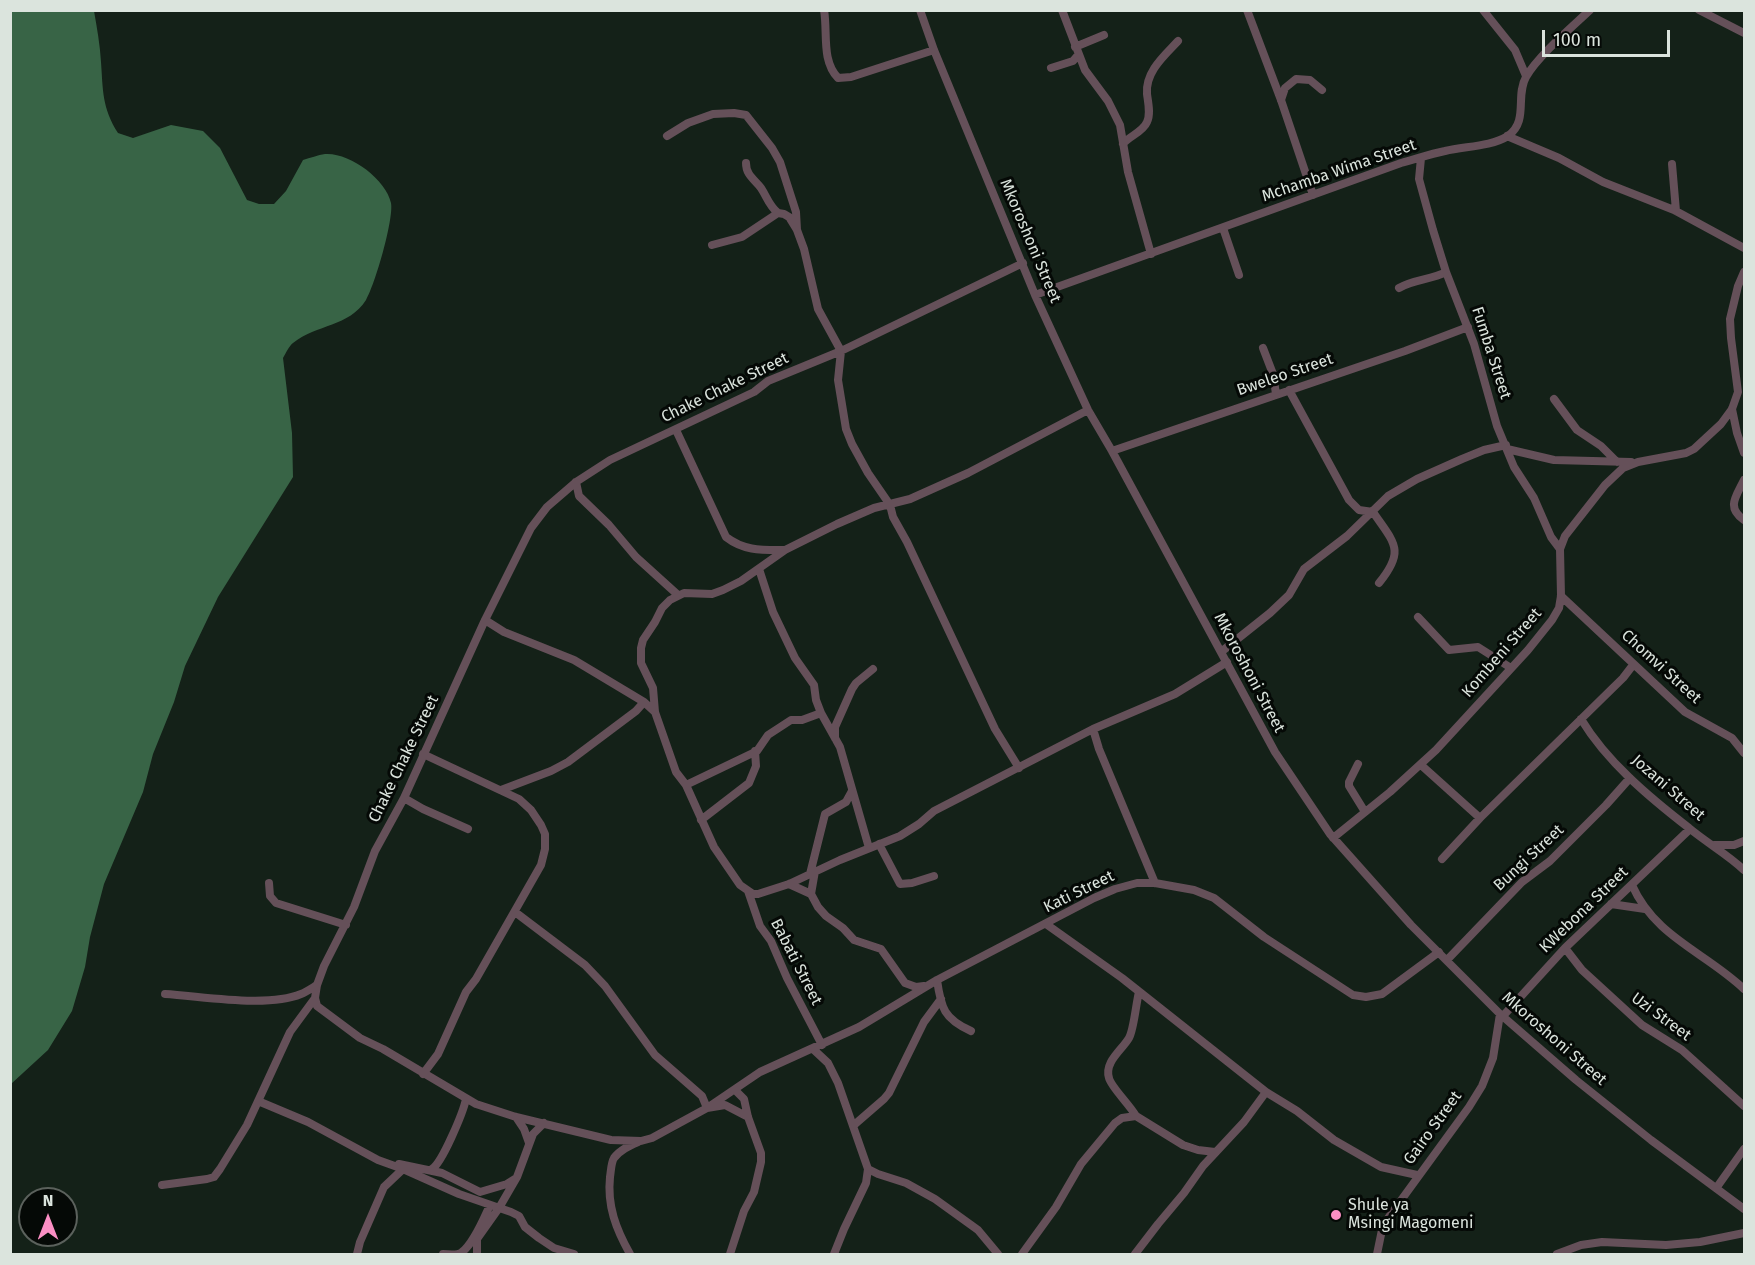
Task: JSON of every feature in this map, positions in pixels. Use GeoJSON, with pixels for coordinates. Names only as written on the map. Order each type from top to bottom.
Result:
{"type":"FeatureCollection","features":[{"type":"Feature","properties":{"kind":"street"},"geometry":{"type":"LineString","coordinates":[[824,10],[827,54],[830,66],[838,78],[851,77],[934,50]]}},
{"type":"Feature","properties":{"kind":"street","name":"Mkoroshoni Street"},"geometry":{"type":"LineString","coordinates":[[920,10],[934,50],[1035,295],[1088,410],[1275,752],[1333,838],[1438,952],[1502,1015],[1576,1080],[1651,1140],[1744,1209]]}},
{"type":"Feature","properties":{"kind":"street"},"geometry":{"type":"LineString","coordinates":[[1062,10],[1077,56],[1116,116],[1128,172],[1151,254]]}},
{"type":"Feature","properties":{"kind":"street"},"geometry":{"type":"LineString","coordinates":[[1247,10],[1313,195]]}},
{"type":"Feature","properties":{"kind":"street"},"geometry":{"type":"LineString","coordinates":[[1483,10],[1515,50],[1526,76]]}},
{"type":"Feature","properties":{"kind":"street"},"geometry":{"type":"LineString","coordinates":[[1590,10],[1526,76],[1522,88],[1521,116],[1517,128],[1507,136],[1559,158],[1603,182],[1676,211],[1744,248]]}},
{"type":"Feature","properties":{"kind":"street"},"geometry":{"type":"LineString","coordinates":[[1699,10],[1744,33]]}},
{"type":"Feature","properties":{"kind":"street"},"geometry":{"type":"LineString","coordinates":[[1051,68],[1077,56],[1104,35]]}},
{"type":"Feature","properties":{"kind":"street"},"geometry":{"type":"LineString","coordinates":[[1123,144],[1147,124],[1148,80],[1151,72],[1178,41]]}},
{"type":"Feature","properties":{"kind":"street"},"geometry":{"type":"LineString","coordinates":[[1281,100],[1285,88],[1296,79],[1310,80],[1322,90]]}},
{"type":"Feature","properties":{"kind":"street"},"geometry":{"type":"LineString","coordinates":[[667,136],[688,123],[713,114],[734,113],[746,116],[772,148],[780,162],[796,212],[797,230]]}},
{"type":"Feature","properties":{"kind":"street","name":"Mchamba Wima Street"},"geometry":{"type":"LineString","coordinates":[[1035,295],[1421,158],[1446,150],[1494,142],[1507,136]]}},
{"type":"Feature","properties":{"kind":"street","name":"Fumba Street"},"geometry":{"type":"LineString","coordinates":[[1421,158],[1419,179],[1446,272],[1484,376],[1497,426],[1514,466],[1534,498],[1551,537],[1560,549]]}},
{"type":"Feature","properties":{"kind":"street"},"geometry":{"type":"LineString","coordinates":[[746,163],[750,177],[762,190],[770,206],[778,213],[789,217],[797,230],[804,249],[818,309],[841,351],[838,380],[846,429],[868,472],[890,505],[893,517],[995,729],[1019,768]]}},
{"type":"Feature","properties":{"kind":"street"},"geometry":{"type":"LineString","coordinates":[[1672,164],[1676,211]]}},
{"type":"Feature","properties":{"kind":"street"},"geometry":{"type":"LineString","coordinates":[[712,245],[742,237],[778,213]]}},
{"type":"Feature","properties":{"kind":"street"},"geometry":{"type":"LineString","coordinates":[[1224,228],[1239,275]]}},
{"type":"Feature","properties":{"kind":"street","name":"Chake Chake Street"},"geometry":{"type":"LineString","coordinates":[[315,998],[317,985],[333,946],[346,925],[361,892],[375,850],[404,798],[485,620],[531,528],[547,507],[576,482],[610,460],[754,392],[768,381],[841,351],[1023,263]]}},
{"type":"Feature","properties":{"kind":"street"},"geometry":{"type":"LineString","coordinates":[[1399,288],[1412,282],[1434,278],[1446,272]]}},
{"type":"Feature","properties":{"kind":"street"},"geometry":{"type":"LineString","coordinates":[[1221,652],[1290,595],[1304,569],[1347,536],[1388,496],[1417,479],[1476,453],[1507,447],[1554,460],[1636,462],[1686,453],[1694,449],[1712,434],[1732,409],[1738,386],[1730,319],[1732,303],[1744,272]]}},
{"type":"Feature","properties":{"kind":"street","name":"Bweleo Street"},"geometry":{"type":"LineString","coordinates":[[1112,451],[1468,327]]}},
{"type":"Feature","properties":{"kind":"street"},"geometry":{"type":"LineString","coordinates":[[1263,348],[1273,374],[1276,394]]}},
{"type":"Feature","properties":{"kind":"street"},"geometry":{"type":"LineString","coordinates":[[1290,390],[1349,500],[1359,510],[1373,512],[1391,539],[1396,554],[1395,561],[1379,583]]}},
{"type":"Feature","properties":{"kind":"street"},"geometry":{"type":"LineString","coordinates":[[1554,399],[1580,433],[1601,446],[1617,462]]}},
{"type":"Feature","properties":{"kind":"street"},"geometry":{"type":"LineString","coordinates":[[1732,409],[1744,453]]}},
{"type":"Feature","properties":{"kind":"street"},"geometry":{"type":"LineString","coordinates":[[1088,410],[1000,458],[923,494],[874,508],[785,550],[741,581],[712,594],[678,595],[662,608],[643,640],[640,663],[653,688],[655,712],[676,772],[686,785],[714,847],[736,880],[748,891],[758,894],[789,884],[812,872],[900,836],[934,811],[1093,729],[1175,694],[1227,662]]}},
{"type":"Feature","properties":{"kind":"street"},"geometry":{"type":"LineString","coordinates":[[676,430],[726,537],[736,545],[743,547],[785,550]]}},
{"type":"Feature","properties":{"kind":"street"},"geometry":{"type":"LineString","coordinates":[[1560,549],[1565,536],[1605,485],[1623,468],[1636,462]]}},
{"type":"Feature","properties":{"kind":"street"},"geometry":{"type":"LineString","coordinates":[[1744,480],[1734,506],[1738,515],[1744,520]]}},
{"type":"Feature","properties":{"kind":"street"},"geometry":{"type":"LineString","coordinates":[[576,482],[579,496],[609,525],[636,557],[678,595]]}},
{"type":"Feature","properties":{"kind":"street","name":"Kombeni Street"},"geometry":{"type":"LineString","coordinates":[[1333,838],[1421,765],[1552,620],[1559,608],[1561,596],[1560,549]]}},
{"type":"Feature","properties":{"kind":"street"},"geometry":{"type":"LineString","coordinates":[[759,569],[773,612],[789,646],[814,685],[821,713],[840,747],[869,848]]}},
{"type":"Feature","properties":{"kind":"street","name":"Chomvi Street"},"geometry":{"type":"LineString","coordinates":[[1561,596],[1686,712],[1732,738],[1744,753]]}},
{"type":"Feature","properties":{"kind":"street"},"geometry":{"type":"LineString","coordinates":[[1418,617],[1449,650],[1478,647],[1511,668]]}},
{"type":"Feature","properties":{"kind":"street"},"geometry":{"type":"LineString","coordinates":[[485,620],[504,632],[574,660],[644,702],[655,712]]}},
{"type":"Feature","properties":{"kind":"street"},"geometry":{"type":"LineString","coordinates":[[1442,859],[1480,818],[1623,678],[1633,665]]}},
{"type":"Feature","properties":{"kind":"street"},"geometry":{"type":"LineString","coordinates":[[835,738],[835,727],[852,689],[873,669]]}},
{"type":"Feature","properties":{"kind":"street"},"geometry":{"type":"LineString","coordinates":[[501,790],[568,762],[636,711],[644,702]]}},
{"type":"Feature","properties":{"kind":"street"},"geometry":{"type":"LineString","coordinates":[[686,785],[755,751],[762,746],[768,735],[791,720],[802,720],[821,713]]}},
{"type":"Feature","properties":{"kind":"street","name":"Jozani Street"},"geometry":{"type":"LineString","coordinates":[[1581,719],[1592,736],[1630,778],[1690,829],[1744,870]]}},
{"type":"Feature","properties":{"kind":"street"},"geometry":{"type":"LineString","coordinates":[[1093,729],[1099,749],[1155,883]]}},
{"type":"Feature","properties":{"kind":"street"},"geometry":{"type":"LineString","coordinates":[[701,820],[749,783],[756,766],[755,751]]}},
{"type":"Feature","properties":{"kind":"street"},"geometry":{"type":"LineString","coordinates":[[423,754],[519,799],[531,810],[541,825],[545,849],[541,865],[476,979],[466,992],[438,1054],[423,1074]]}},
{"type":"Feature","properties":{"kind":"street"},"geometry":{"type":"LineString","coordinates":[[1358,764],[1349,786],[1365,812]]}},
{"type":"Feature","properties":{"kind":"street"},"geometry":{"type":"LineString","coordinates":[[1421,765],[1480,818]]}},
{"type":"Feature","properties":{"kind":"street","name":"Bungi Street"},"geometry":{"type":"LineString","coordinates":[[1447,960],[1522,882],[1550,861],[1630,778]]}},
{"type":"Feature","properties":{"kind":"street"},"geometry":{"type":"LineString","coordinates":[[852,791],[846,802],[827,812],[823,818],[812,872],[811,894],[826,916],[843,928],[854,940],[881,949],[905,982],[916,987],[927,986]]}},
{"type":"Feature","properties":{"kind":"street"},"geometry":{"type":"LineString","coordinates":[[404,798],[468,829]]}},
{"type":"Feature","properties":{"kind":"street","name":"KWebona Street"},"geometry":{"type":"LineString","coordinates":[[1502,1015],[1564,948],[1690,829]]}},
{"type":"Feature","properties":{"kind":"street"},"geometry":{"type":"LineString","coordinates":[[1713,845],[1734,845],[1744,841]]}},
{"type":"Feature","properties":{"kind":"street"},"geometry":{"type":"LineString","coordinates":[[879,844],[900,884],[934,876]]}},
{"type":"Feature","properties":{"kind":"street"},"geometry":{"type":"LineString","coordinates":[[269,883],[270,896],[276,903],[346,925]]}},
{"type":"Feature","properties":{"kind":"street","name":"Kati Street"},"geometry":{"type":"LineString","coordinates":[[817,1047],[859,1027],[937,980],[1046,924],[1115,889],[1137,883],[1180,886],[1214,898],[1264,937],[1353,995],[1366,997],[1382,994],[1438,952]]}},
{"type":"Feature","properties":{"kind":"street"},"geometry":{"type":"LineString","coordinates":[[789,884],[811,894]]}},
{"type":"Feature","properties":{"kind":"street"},"geometry":{"type":"LineString","coordinates":[[1632,885],[1645,909],[1666,932],[1716,966],[1744,989]]}},
{"type":"Feature","properties":{"kind":"street","name":"Babati Street"},"geometry":{"type":"LineString","coordinates":[[748,891],[760,926],[771,941],[817,1047],[828,1063],[854,1125],[868,1169]]}},
{"type":"Feature","properties":{"kind":"street"},"geometry":{"type":"LineString","coordinates":[[1611,904],[1624,904],[1645,909]]}},
{"type":"Feature","properties":{"kind":"street"},"geometry":{"type":"LineString","coordinates":[[515,912],[585,965],[605,986],[655,1055],[696,1091],[707,1108]]}},
{"type":"Feature","properties":{"kind":"street"},"geometry":{"type":"LineString","coordinates":[[1046,924],[1139,992],[1266,1092],[1297,1111],[1316,1128],[1381,1167],[1418,1175]]}},
{"type":"Feature","properties":{"kind":"street","name":"Uzi Street"},"geometry":{"type":"LineString","coordinates":[[1564,948],[1582,970],[1641,1025],[1682,1050],[1744,1106]]}},
{"type":"Feature","properties":{"kind":"street"},"geometry":{"type":"LineString","coordinates":[[937,980],[944,1012],[951,1021],[971,1032]]}},
{"type":"Feature","properties":{"kind":"street"},"geometry":{"type":"LineString","coordinates":[[165,994],[235,1001],[264,1000],[300,995],[317,985]]}},
{"type":"Feature","properties":{"kind":"street"},"geometry":{"type":"LineString","coordinates":[[1139,992],[1132,1033],[1111,1063],[1108,1072],[1110,1081],[1136,1116],[1183,1145],[1215,1152]]}},
{"type":"Feature","properties":{"kind":"street"},"geometry":{"type":"LineString","coordinates":[[315,998],[319,1009],[360,1038],[448,1087],[466,1100],[516,1117],[611,1140],[641,1141]]}},
{"type":"Feature","properties":{"kind":"street"},"geometry":{"type":"LineString","coordinates":[[162,1185],[214,1177],[247,1125],[266,1089],[290,1032],[315,998]]}},
{"type":"Feature","properties":{"kind":"street"},"geometry":{"type":"LineString","coordinates":[[854,1125],[889,1093],[924,1022],[941,999]]}},
{"type":"Feature","properties":{"kind":"street","name":"Gairo Street"},"geometry":{"type":"LineString","coordinates":[[1377,1254],[1383,1225],[1482,1086],[1493,1058],[1502,1015]]}},
{"type":"Feature","properties":{"kind":"street"},"geometry":{"type":"LineString","coordinates":[[630,1254],[617,1230],[609,1201],[610,1180],[615,1157],[629,1146],[652,1138],[707,1108],[760,1072],[817,1047]]}},
{"type":"Feature","properties":{"kind":"street"},"geometry":{"type":"LineString","coordinates":[[730,1254],[761,1168],[761,1153],[744,1099],[735,1090]]}},
{"type":"Feature","properties":{"kind":"street"},"geometry":{"type":"LineString","coordinates":[[1136,1254],[1215,1152],[1244,1122],[1266,1092]]}},
{"type":"Feature","properties":{"kind":"street"},"geometry":{"type":"LineString","coordinates":[[432,1169],[441,1159],[466,1100]]}},
{"type":"Feature","properties":{"kind":"street"},"geometry":{"type":"LineString","coordinates":[[258,1101],[308,1122],[334,1138],[427,1181],[517,1215],[525,1227],[554,1248],[574,1254]]}},
{"type":"Feature","properties":{"kind":"street"},"geometry":{"type":"LineString","coordinates":[[707,1108],[725,1105],[748,1117]]}},
{"type":"Feature","properties":{"kind":"street"},"geometry":{"type":"LineString","coordinates":[[1022,1254],[1056,1207],[1081,1164],[1108,1131],[1122,1118],[1136,1116]]}},
{"type":"Feature","properties":{"kind":"street"},"geometry":{"type":"LineString","coordinates":[[516,1117],[524,1129],[529,1144]]}},
{"type":"Feature","properties":{"kind":"street"},"geometry":{"type":"LineString","coordinates":[[443,1254],[461,1253],[500,1208],[518,1177],[533,1134],[544,1123]]}},
{"type":"Feature","properties":{"kind":"street"},"geometry":{"type":"LineString","coordinates":[[1717,1187],[1744,1149]]}},
{"type":"Feature","properties":{"kind":"street"},"geometry":{"type":"LineString","coordinates":[[384,1162],[432,1169],[480,1192],[507,1184],[518,1177]]}},
{"type":"Feature","properties":{"kind":"street"},"geometry":{"type":"LineString","coordinates":[[357,1254],[384,1186],[403,1168]]}},
{"type":"Feature","properties":{"kind":"street"},"geometry":{"type":"LineString","coordinates":[[834,1254],[865,1186],[868,1169],[906,1183],[935,1199],[978,1230],[998,1254]]}},
{"type":"Feature","properties":{"kind":"street"},"geometry":{"type":"LineString","coordinates":[[477,1254],[476,1237],[490,1205]]}},
{"type":"Feature","properties":{"kind":"street"},"geometry":{"type":"LineString","coordinates":[[1557,1254],[1581,1245],[1602,1242],[1666,1245],[1700,1242],[1744,1233]]}},
{"type":"Feature","properties":{"kind":"shaded area"},"geometry":{"type":"Polygon","coordinates":[[[11,10],[94,11],[104,99],[118,133],[133,138],[171,125],[203,131],[220,148],[247,200],[259,204],[274,204],[286,191],[303,160],[325,154],[345,157],[365,169],[382,185],[388,194],[391,211],[383,252],[366,300],[351,315],[293,343],[283,358],[292,433],[293,477],[218,597],[185,666],[174,702],[153,754],[143,792],[104,884],[90,937],[85,967],[72,1011],[48,1050],[11,1084],[11,10]]]}},
{"type":"Feature","properties":{"kind":"place","name":"Shule ya Msingi Magomeni"},"geometry":{"type":"Point","coordinates":[1336,1215]}}]}
